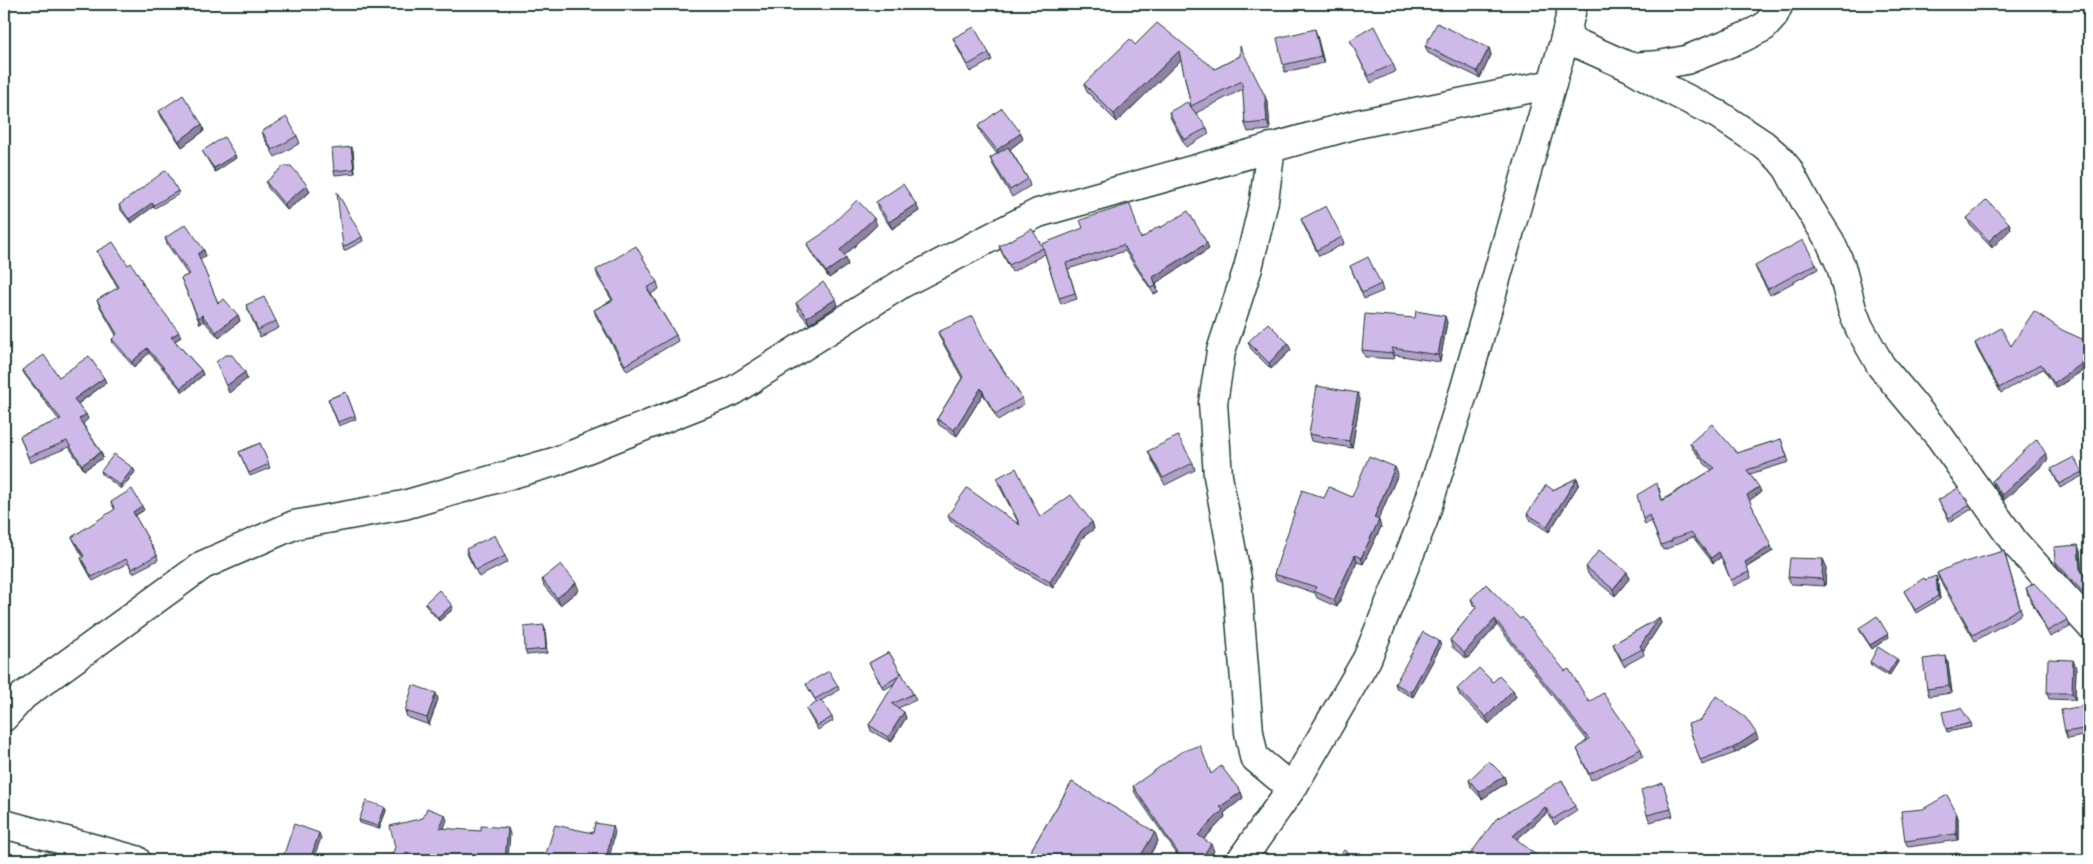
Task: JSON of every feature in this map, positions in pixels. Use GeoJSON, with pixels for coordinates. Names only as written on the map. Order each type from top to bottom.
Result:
{"type":"FeatureCollection","features":[{"type":"Feature","properties":{"kind":"street"},"geometry":{"type":"LineString","coordinates":[[1241,860],[1294,785],[1367,659],[1423,520],[1464,391],[1565,38],[1573,4]]}},
{"type":"Feature","properties":{"kind":"street"},"geometry":{"type":"LineString","coordinates":[[1630,67],[1659,65],[1686,60],[1742,38],[1764,28],[1773,17],[1778,4]]}},
{"type":"Feature","properties":{"kind":"street"},"geometry":{"type":"LineString","coordinates":[[1565,38],[1630,67],[1719,116],[1764,144],[1779,158],[1788,169],[1806,203],[1830,241],[1841,266],[1852,309],[1859,327],[1881,366],[1940,438],[2014,544],[2089,624]]}},
{"type":"Feature","properties":{"kind":"street"},"geometry":{"type":"LineString","coordinates":[[4,717],[23,696],[203,565],[294,525],[404,505],[554,462],[731,392],[903,283],[1038,213],[1358,124],[1552,84]]}},
{"type":"Feature","properties":{"kind":"street"},"geometry":{"type":"LineString","coordinates":[[1271,148],[1264,202],[1248,268],[1221,352],[1213,403],[1218,476],[1237,579],[1249,732],[1254,756],[1278,777],[1294,785]]}},
{"type":"Feature","properties":{"kind":"street"},"geometry":{"type":"LineString","coordinates":[[4,824],[136,860]]}},
{"type":"Feature","properties":{"kind":"building"},"geometry":{"type":"Polygon","coordinates":[[[1157,23],[1215,69],[1240,56],[1240,46],[1265,96],[1267,122],[1245,124],[1242,81],[1191,106],[1179,51],[1114,114],[1084,84],[1130,39],[1135,45],[1157,23]]]}},
{"type":"Feature","properties":{"kind":"building"},"geometry":{"type":"Polygon","coordinates":[[[1437,23],[1489,48],[1477,71],[1425,46],[1437,23]]]}},
{"type":"Feature","properties":{"kind":"building"},"geometry":{"type":"Polygon","coordinates":[[[1374,26],[1393,64],[1368,76],[1350,40],[1374,26]]]}},
{"type":"Feature","properties":{"kind":"building"},"geometry":{"type":"Polygon","coordinates":[[[974,27],[989,53],[968,65],[953,38],[974,27]]]}},
{"type":"Feature","properties":{"kind":"building"},"geometry":{"type":"Polygon","coordinates":[[[1315,29],[1321,56],[1283,65],[1277,38],[1315,29]]]}},
{"type":"Feature","properties":{"kind":"building"},"geometry":{"type":"Polygon","coordinates":[[[183,95],[202,124],[179,141],[159,111],[183,95]]]}},
{"type":"Feature","properties":{"kind":"building"},"geometry":{"type":"Polygon","coordinates":[[[1187,102],[1207,128],[1184,140],[1169,112],[1187,102]]]}},
{"type":"Feature","properties":{"kind":"building"},"geometry":{"type":"Polygon","coordinates":[[[1002,108],[1021,133],[997,150],[978,126],[1002,108]]]}},
{"type":"Feature","properties":{"kind":"building"},"geometry":{"type":"Polygon","coordinates":[[[287,117],[297,136],[272,150],[262,131],[287,117]]]}},
{"type":"Feature","properties":{"kind":"building"},"geometry":{"type":"Polygon","coordinates":[[[224,137],[235,155],[214,168],[202,151],[224,137]]]}},
{"type":"Feature","properties":{"kind":"building"},"geometry":{"type":"Polygon","coordinates":[[[351,147],[354,169],[334,171],[332,149],[351,147]]]}},
{"type":"Feature","properties":{"kind":"building"},"geometry":{"type":"Polygon","coordinates":[[[1008,147],[1028,179],[1010,190],[990,158],[1008,147]]]}},
{"type":"Feature","properties":{"kind":"building"},"geometry":{"type":"Polygon","coordinates":[[[284,166],[291,166],[307,185],[284,204],[266,182],[284,166]]]}},
{"type":"Feature","properties":{"kind":"building"},"geometry":{"type":"Polygon","coordinates":[[[166,170],[178,191],[154,205],[152,203],[129,219],[119,205],[166,170]]]}},
{"type":"Feature","properties":{"kind":"building"},"geometry":{"type":"Polygon","coordinates":[[[903,184],[916,204],[889,222],[876,202],[903,184]]]}},
{"type":"Feature","properties":{"kind":"building"},"geometry":{"type":"Polygon","coordinates":[[[337,192],[362,237],[343,247],[337,192]]]}},
{"type":"Feature","properties":{"kind":"building"},"geometry":{"type":"Polygon","coordinates":[[[857,200],[874,218],[840,250],[846,258],[826,272],[807,244],[822,234],[857,200]]]}},
{"type":"Feature","properties":{"kind":"building"},"geometry":{"type":"Polygon","coordinates":[[[1987,200],[2009,223],[1989,241],[1967,218],[1987,200]]]}},
{"type":"Feature","properties":{"kind":"building"},"geometry":{"type":"Polygon","coordinates":[[[1130,204],[1141,239],[1159,226],[1160,228],[1188,211],[1207,243],[1153,277],[1156,286],[1151,288],[1123,245],[1066,263],[1075,293],[1059,298],[1042,244],[1083,228],[1080,220],[1130,204]]]}},
{"type":"Feature","properties":{"kind":"building"},"geometry":{"type":"Polygon","coordinates":[[[1326,206],[1342,237],[1317,250],[1301,219],[1326,206]]]}},
{"type":"Feature","properties":{"kind":"building"},"geometry":{"type":"Polygon","coordinates":[[[186,224],[204,250],[198,254],[218,303],[224,299],[238,315],[216,332],[202,315],[198,318],[181,278],[190,274],[165,238],[186,224]]]}},
{"type":"Feature","properties":{"kind":"building"},"geometry":{"type":"Polygon","coordinates":[[[1032,229],[1043,248],[1009,265],[999,246],[1032,229]]]}},
{"type":"Feature","properties":{"kind":"building"},"geometry":{"type":"Polygon","coordinates":[[[1803,240],[1816,264],[1768,289],[1755,266],[1803,240]]]}},
{"type":"Feature","properties":{"kind":"building"},"geometry":{"type":"Polygon","coordinates":[[[113,242],[128,265],[131,263],[141,282],[179,332],[171,337],[201,370],[181,388],[147,348],[132,362],[112,339],[117,334],[97,300],[119,287],[97,251],[113,242]]]}},
{"type":"Feature","properties":{"kind":"building"},"geometry":{"type":"Polygon","coordinates":[[[636,246],[657,282],[647,288],[676,335],[625,365],[594,310],[613,300],[596,270],[636,246]]]}},
{"type":"Feature","properties":{"kind":"building"},"geometry":{"type":"Polygon","coordinates":[[[1368,257],[1381,284],[1362,293],[1350,266],[1368,257]]]}},
{"type":"Feature","properties":{"kind":"building"},"geometry":{"type":"Polygon","coordinates":[[[823,282],[836,299],[807,317],[796,303],[823,282]]]}},
{"type":"Feature","properties":{"kind":"building"},"geometry":{"type":"Polygon","coordinates":[[[264,297],[276,321],[258,330],[246,305],[264,297]]]}},
{"type":"Feature","properties":{"kind":"building"},"geometry":{"type":"Polygon","coordinates":[[[1416,311],[1445,316],[1438,355],[1392,348],[1392,353],[1362,350],[1365,314],[1415,318],[1416,311]]]}},
{"type":"Feature","properties":{"kind":"building"},"geometry":{"type":"Polygon","coordinates":[[[2034,311],[2062,330],[2089,342],[2080,365],[2054,383],[2041,364],[1999,388],[1975,343],[2001,328],[2011,346],[2034,311]]]}},
{"type":"Feature","properties":{"kind":"building"},"geometry":{"type":"Polygon","coordinates":[[[973,316],[984,340],[1022,398],[995,414],[981,388],[954,430],[937,419],[963,377],[938,332],[973,316]]]}},
{"type":"Feature","properties":{"kind":"building"},"geometry":{"type":"Polygon","coordinates":[[[1268,323],[1288,343],[1269,363],[1248,342],[1268,323]]]}},
{"type":"Feature","properties":{"kind":"building"},"geometry":{"type":"Polygon","coordinates":[[[44,355],[59,377],[89,356],[104,378],[74,399],[86,414],[79,419],[101,452],[82,465],[67,441],[28,457],[20,436],[61,419],[22,370],[44,355]]]}},
{"type":"Feature","properties":{"kind":"building"},"geometry":{"type":"Polygon","coordinates":[[[225,355],[232,355],[245,372],[226,386],[216,362],[225,355]]]}},
{"type":"Feature","properties":{"kind":"building"},"geometry":{"type":"Polygon","coordinates":[[[1317,386],[1358,393],[1349,441],[1309,434],[1317,386]]]}},
{"type":"Feature","properties":{"kind":"building"},"geometry":{"type":"Polygon","coordinates":[[[346,392],[355,416],[338,422],[328,399],[346,392]]]}},
{"type":"Feature","properties":{"kind":"building"},"geometry":{"type":"Polygon","coordinates":[[[1712,424],[1737,453],[1781,439],[1787,457],[1747,470],[1759,487],[1747,495],[1771,546],[1745,562],[1749,572],[1731,580],[1719,552],[1711,558],[1691,532],[1661,545],[1649,515],[1643,519],[1637,495],[1657,483],[1662,501],[1715,468],[1703,459],[1690,443],[1712,424]]]}},
{"type":"Feature","properties":{"kind":"building"},"geometry":{"type":"Polygon","coordinates":[[[1178,436],[1193,463],[1163,478],[1148,451],[1178,436]]]}},
{"type":"Feature","properties":{"kind":"building"},"geometry":{"type":"Polygon","coordinates":[[[2037,439],[2046,454],[2002,495],[1992,481],[2037,439]]]}},
{"type":"Feature","properties":{"kind":"building"},"geometry":{"type":"Polygon","coordinates":[[[260,443],[269,464],[249,473],[239,452],[260,443]]]}},
{"type":"Feature","properties":{"kind":"building"},"geometry":{"type":"Polygon","coordinates":[[[114,454],[133,468],[120,485],[101,471],[114,454]]]}},
{"type":"Feature","properties":{"kind":"building"},"geometry":{"type":"Polygon","coordinates":[[[1369,456],[1395,467],[1374,518],[1379,520],[1361,558],[1355,555],[1334,600],[1314,591],[1316,587],[1274,574],[1302,490],[1324,498],[1329,487],[1352,497],[1369,456]]]}},
{"type":"Feature","properties":{"kind":"building"},"geometry":{"type":"Polygon","coordinates":[[[2074,457],[2082,472],[2059,484],[2051,469],[2074,457]]]}},
{"type":"Feature","properties":{"kind":"building"},"geometry":{"type":"Polygon","coordinates":[[[1016,468],[1040,517],[1071,495],[1092,522],[1081,531],[1050,582],[1013,561],[948,515],[967,488],[1020,525],[997,478],[1016,468]]]}},
{"type":"Feature","properties":{"kind":"building"},"geometry":{"type":"Polygon","coordinates":[[[1577,478],[1547,526],[1527,514],[1546,485],[1553,490],[1577,478]]]}},
{"type":"Feature","properties":{"kind":"building"},"geometry":{"type":"Polygon","coordinates":[[[1958,488],[1970,505],[1949,518],[1938,500],[1958,488]]]}},
{"type":"Feature","properties":{"kind":"building"},"geometry":{"type":"Polygon","coordinates":[[[132,489],[142,506],[133,512],[157,555],[132,569],[126,559],[92,577],[81,558],[84,556],[72,537],[115,509],[111,502],[132,489]]]}},
{"type":"Feature","properties":{"kind":"building"},"geometry":{"type":"Polygon","coordinates":[[[495,535],[505,556],[476,570],[466,549],[495,535]]]}},
{"type":"Feature","properties":{"kind":"building"},"geometry":{"type":"Polygon","coordinates":[[[2078,545],[2080,569],[2089,582],[2089,599],[2055,561],[2054,547],[2078,545]]]}},
{"type":"Feature","properties":{"kind":"building"},"geometry":{"type":"Polygon","coordinates":[[[1599,550],[1627,572],[1613,589],[1586,567],[1599,550]]]}},
{"type":"Feature","properties":{"kind":"building"},"geometry":{"type":"Polygon","coordinates":[[[2004,551],[2020,608],[1973,635],[1937,573],[1954,565],[2004,551]]]}},
{"type":"Feature","properties":{"kind":"building"},"geometry":{"type":"Polygon","coordinates":[[[1790,558],[1823,559],[1822,579],[1788,577],[1790,558]]]}},
{"type":"Feature","properties":{"kind":"building"},"geometry":{"type":"Polygon","coordinates":[[[561,564],[576,583],[557,598],[542,579],[561,564]]]}},
{"type":"Feature","properties":{"kind":"building"},"geometry":{"type":"Polygon","coordinates":[[[1936,576],[1938,596],[1915,610],[1904,591],[1924,578],[1925,580],[1936,576]]]}},
{"type":"Feature","properties":{"kind":"building"},"geometry":{"type":"Polygon","coordinates":[[[2034,583],[2068,620],[2047,631],[2026,588],[2034,583]]]}},
{"type":"Feature","properties":{"kind":"building"},"geometry":{"type":"Polygon","coordinates":[[[1486,584],[1520,619],[1522,617],[1565,671],[1569,669],[1589,702],[1603,693],[1641,749],[1589,774],[1577,749],[1589,739],[1495,619],[1464,653],[1450,640],[1477,606],[1471,599],[1486,584]]]}},
{"type":"Feature","properties":{"kind":"building"},"geometry":{"type":"Polygon","coordinates":[[[439,590],[452,605],[438,618],[425,603],[439,590]]]}},
{"type":"Feature","properties":{"kind":"building"},"geometry":{"type":"Polygon","coordinates":[[[1877,616],[1888,634],[1870,645],[1859,628],[1877,616]]]}},
{"type":"Feature","properties":{"kind":"building"},"geometry":{"type":"Polygon","coordinates":[[[1659,618],[1640,646],[1642,649],[1622,660],[1613,644],[1659,618]]]}},
{"type":"Feature","properties":{"kind":"building"},"geometry":{"type":"Polygon","coordinates":[[[544,625],[546,649],[525,651],[524,627],[544,625]]]}},
{"type":"Feature","properties":{"kind":"building"},"geometry":{"type":"Polygon","coordinates":[[[1423,632],[1439,641],[1411,692],[1395,684],[1423,632]]]}},
{"type":"Feature","properties":{"kind":"building"},"geometry":{"type":"Polygon","coordinates":[[[1878,647],[1897,659],[1888,673],[1870,662],[1878,647]]]}},
{"type":"Feature","properties":{"kind":"building"},"geometry":{"type":"Polygon","coordinates":[[[889,652],[901,673],[882,686],[869,663],[889,652]]]}},
{"type":"Feature","properties":{"kind":"building"},"geometry":{"type":"Polygon","coordinates":[[[1946,656],[1949,686],[1927,689],[1923,659],[1946,656]]]}},
{"type":"Feature","properties":{"kind":"building"},"geometry":{"type":"Polygon","coordinates":[[[2048,659],[2073,660],[2072,693],[2047,693],[2048,659]]]}},
{"type":"Feature","properties":{"kind":"building"},"geometry":{"type":"Polygon","coordinates":[[[1479,668],[1493,682],[1499,676],[1513,690],[1486,717],[1457,689],[1479,668]]]}},
{"type":"Feature","properties":{"kind":"building"},"geometry":{"type":"Polygon","coordinates":[[[829,671],[838,686],[815,699],[806,684],[829,671]]]}},
{"type":"Feature","properties":{"kind":"building"},"geometry":{"type":"Polygon","coordinates":[[[901,672],[913,694],[892,704],[904,712],[888,737],[869,725],[901,672]]]}},
{"type":"Feature","properties":{"kind":"building"},"geometry":{"type":"Polygon","coordinates":[[[413,685],[436,693],[427,718],[405,711],[413,685]]]}},
{"type":"Feature","properties":{"kind":"building"},"geometry":{"type":"Polygon","coordinates":[[[1716,696],[1746,718],[1756,733],[1733,748],[1700,760],[1688,724],[1701,720],[1716,696]]]}},
{"type":"Feature","properties":{"kind":"building"},"geometry":{"type":"Polygon","coordinates":[[[821,700],[832,717],[817,726],[806,709],[821,700]]]}},
{"type":"Feature","properties":{"kind":"building"},"geometry":{"type":"Polygon","coordinates":[[[2089,705],[2089,728],[2065,732],[2061,710],[2089,705]]]}},
{"type":"Feature","properties":{"kind":"building"},"geometry":{"type":"Polygon","coordinates":[[[1961,708],[1971,723],[1946,729],[1942,712],[1961,708]]]}},
{"type":"Feature","properties":{"kind":"building"},"geometry":{"type":"Polygon","coordinates":[[[1200,745],[1211,774],[1221,766],[1241,792],[1220,807],[1223,810],[1198,835],[1211,844],[1200,860],[1187,860],[1180,856],[1133,786],[1181,752],[1200,745]]]}},
{"type":"Feature","properties":{"kind":"building"},"geometry":{"type":"Polygon","coordinates":[[[1489,761],[1504,776],[1479,792],[1469,780],[1489,761]]]}},
{"type":"Feature","properties":{"kind":"building"},"geometry":{"type":"Polygon","coordinates":[[[1562,780],[1575,806],[1553,819],[1545,807],[1513,836],[1542,860],[1466,860],[1496,819],[1562,780]]]}},
{"type":"Feature","properties":{"kind":"building"},"geometry":{"type":"Polygon","coordinates":[[[1072,782],[1155,832],[1138,860],[1130,857],[1128,860],[1056,860],[1050,854],[1042,860],[1025,860],[1072,782]]]}},
{"type":"Feature","properties":{"kind":"building"},"geometry":{"type":"Polygon","coordinates":[[[1663,783],[1671,809],[1647,815],[1641,790],[1663,783]]]}},
{"type":"Feature","properties":{"kind":"building"},"geometry":{"type":"Polygon","coordinates":[[[1947,795],[1956,812],[1956,834],[1905,841],[1901,811],[1923,809],[1947,795]]]}},
{"type":"Feature","properties":{"kind":"building"},"geometry":{"type":"Polygon","coordinates":[[[366,801],[385,807],[378,826],[359,820],[366,801]]]}},
{"type":"Feature","properties":{"kind":"building"},"geometry":{"type":"Polygon","coordinates":[[[427,808],[445,815],[440,828],[481,831],[481,826],[508,828],[505,860],[390,860],[395,847],[390,826],[423,818],[427,808]]]}},
{"type":"Feature","properties":{"kind":"building"},"geometry":{"type":"Polygon","coordinates":[[[595,823],[613,826],[606,860],[544,860],[555,825],[593,833],[595,823]]]}},
{"type":"Feature","properties":{"kind":"building"},"geometry":{"type":"Polygon","coordinates":[[[294,824],[319,833],[310,860],[282,860],[294,824]]]}},
{"type":"Feature","properties":{"kind":"building"},"geometry":{"type":"Polygon","coordinates":[[[1344,850],[1357,860],[1336,860],[1344,850]]]}},
{"type":"Feature","properties":{"kind":"building"},"geometry":{"type":"Polygon","coordinates":[[[1885,852],[1889,860],[1868,860],[1885,852]]]}},
{"type":"Feature","properties":{"kind":"building"},"geometry":{"type":"Polygon","coordinates":[[[1639,853],[1663,860],[1637,860],[1639,853]]]}},
{"type":"Feature","properties":{"kind":"building"},"geometry":{"type":"Polygon","coordinates":[[[1957,853],[1960,860],[1942,860],[1957,853]]]}}]}
